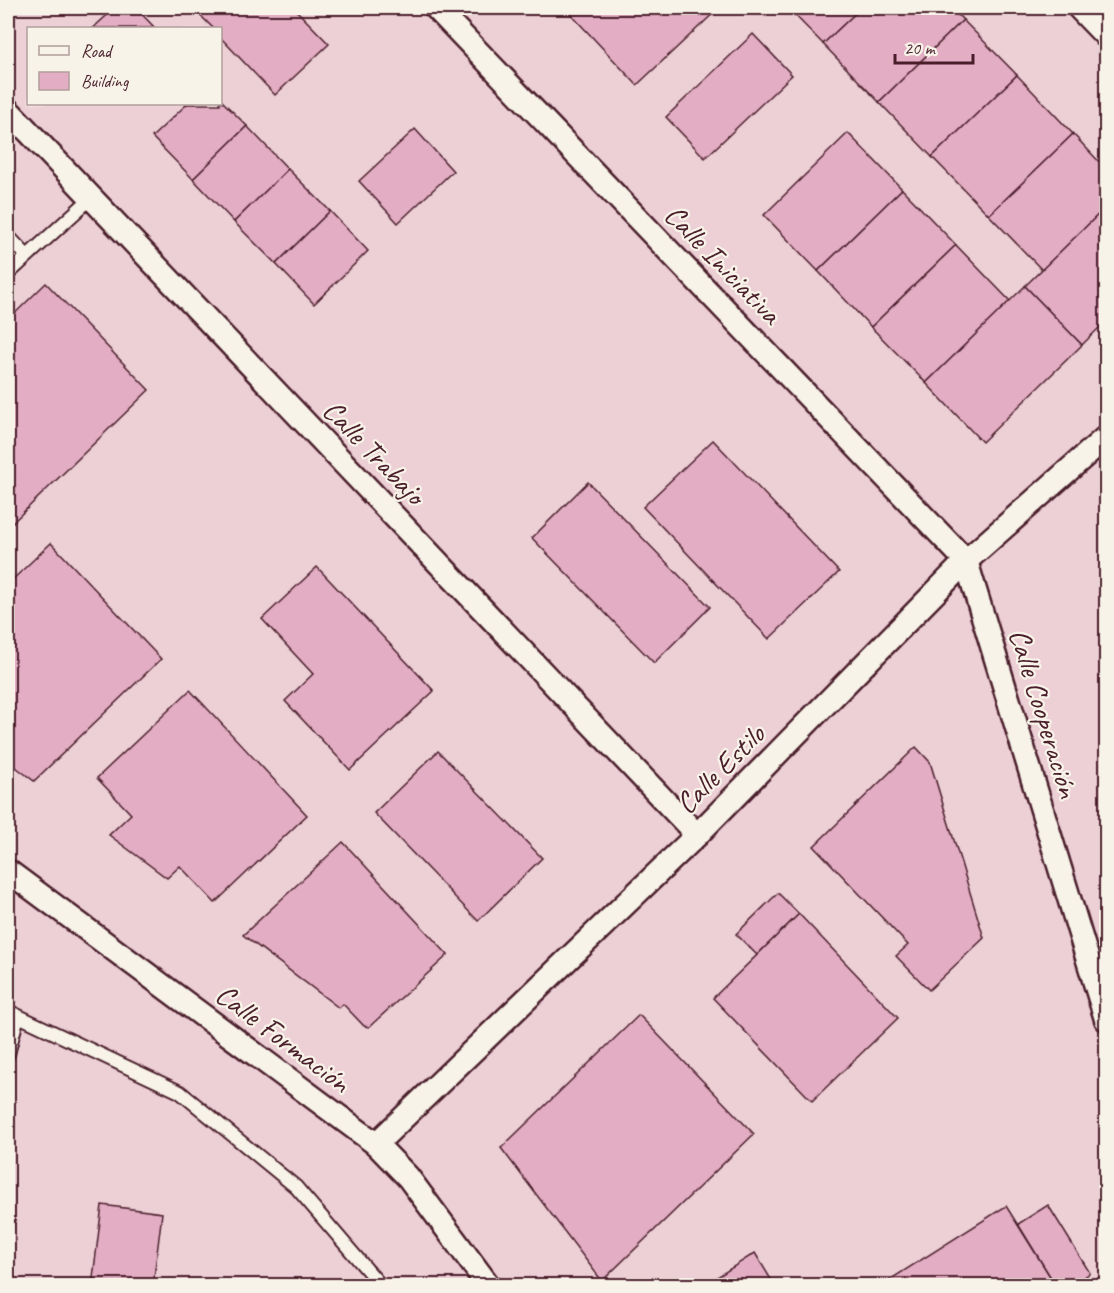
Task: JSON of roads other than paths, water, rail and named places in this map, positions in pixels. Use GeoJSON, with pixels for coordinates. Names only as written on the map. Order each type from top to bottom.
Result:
{"type":"FeatureCollection","features":[{"type":"Feature","properties":{"kind":"street","name":"Calle Iniciativa"},"geometry":{"type":"LineString","coordinates":[[436,8],[966,561]]}},
{"type":"Feature","properties":{"kind":"street"},"geometry":{"type":"LineString","coordinates":[[1079,8],[1107,36]]}},
{"type":"Feature","properties":{"kind":"street","name":"Calle Trabajo"},"geometry":{"type":"LineString","coordinates":[[8,110],[697,835]]}},
{"type":"Feature","properties":{"kind":"street","name":"Calle Estilo"},"geometry":{"type":"LineString","coordinates":[[376,1144],[697,835],[966,561],[1107,437]]}},
{"type":"Feature","properties":{"kind":"street","name":"Calle Cooperación"},"geometry":{"type":"LineString","coordinates":[[966,561],[1107,1019]]}},
{"type":"Feature","properties":{"kind":"street","name":"Calle Formación"},"geometry":{"type":"LineString","coordinates":[[8,871],[376,1144],[408,1177],[489,1286]]}},
{"type":"Feature","properties":{"kind":"lane"},"geometry":{"type":"LineString","coordinates":[[8,274],[91,198]]}},
{"type":"Feature","properties":{"kind":"lane"},"geometry":{"type":"LineString","coordinates":[[8,236],[27,256]]}},
{"type":"Feature","properties":{"kind":"lane"},"geometry":{"type":"LineString","coordinates":[[8,1054],[13,1013],[180,1092],[296,1187],[381,1286]]}}]}
